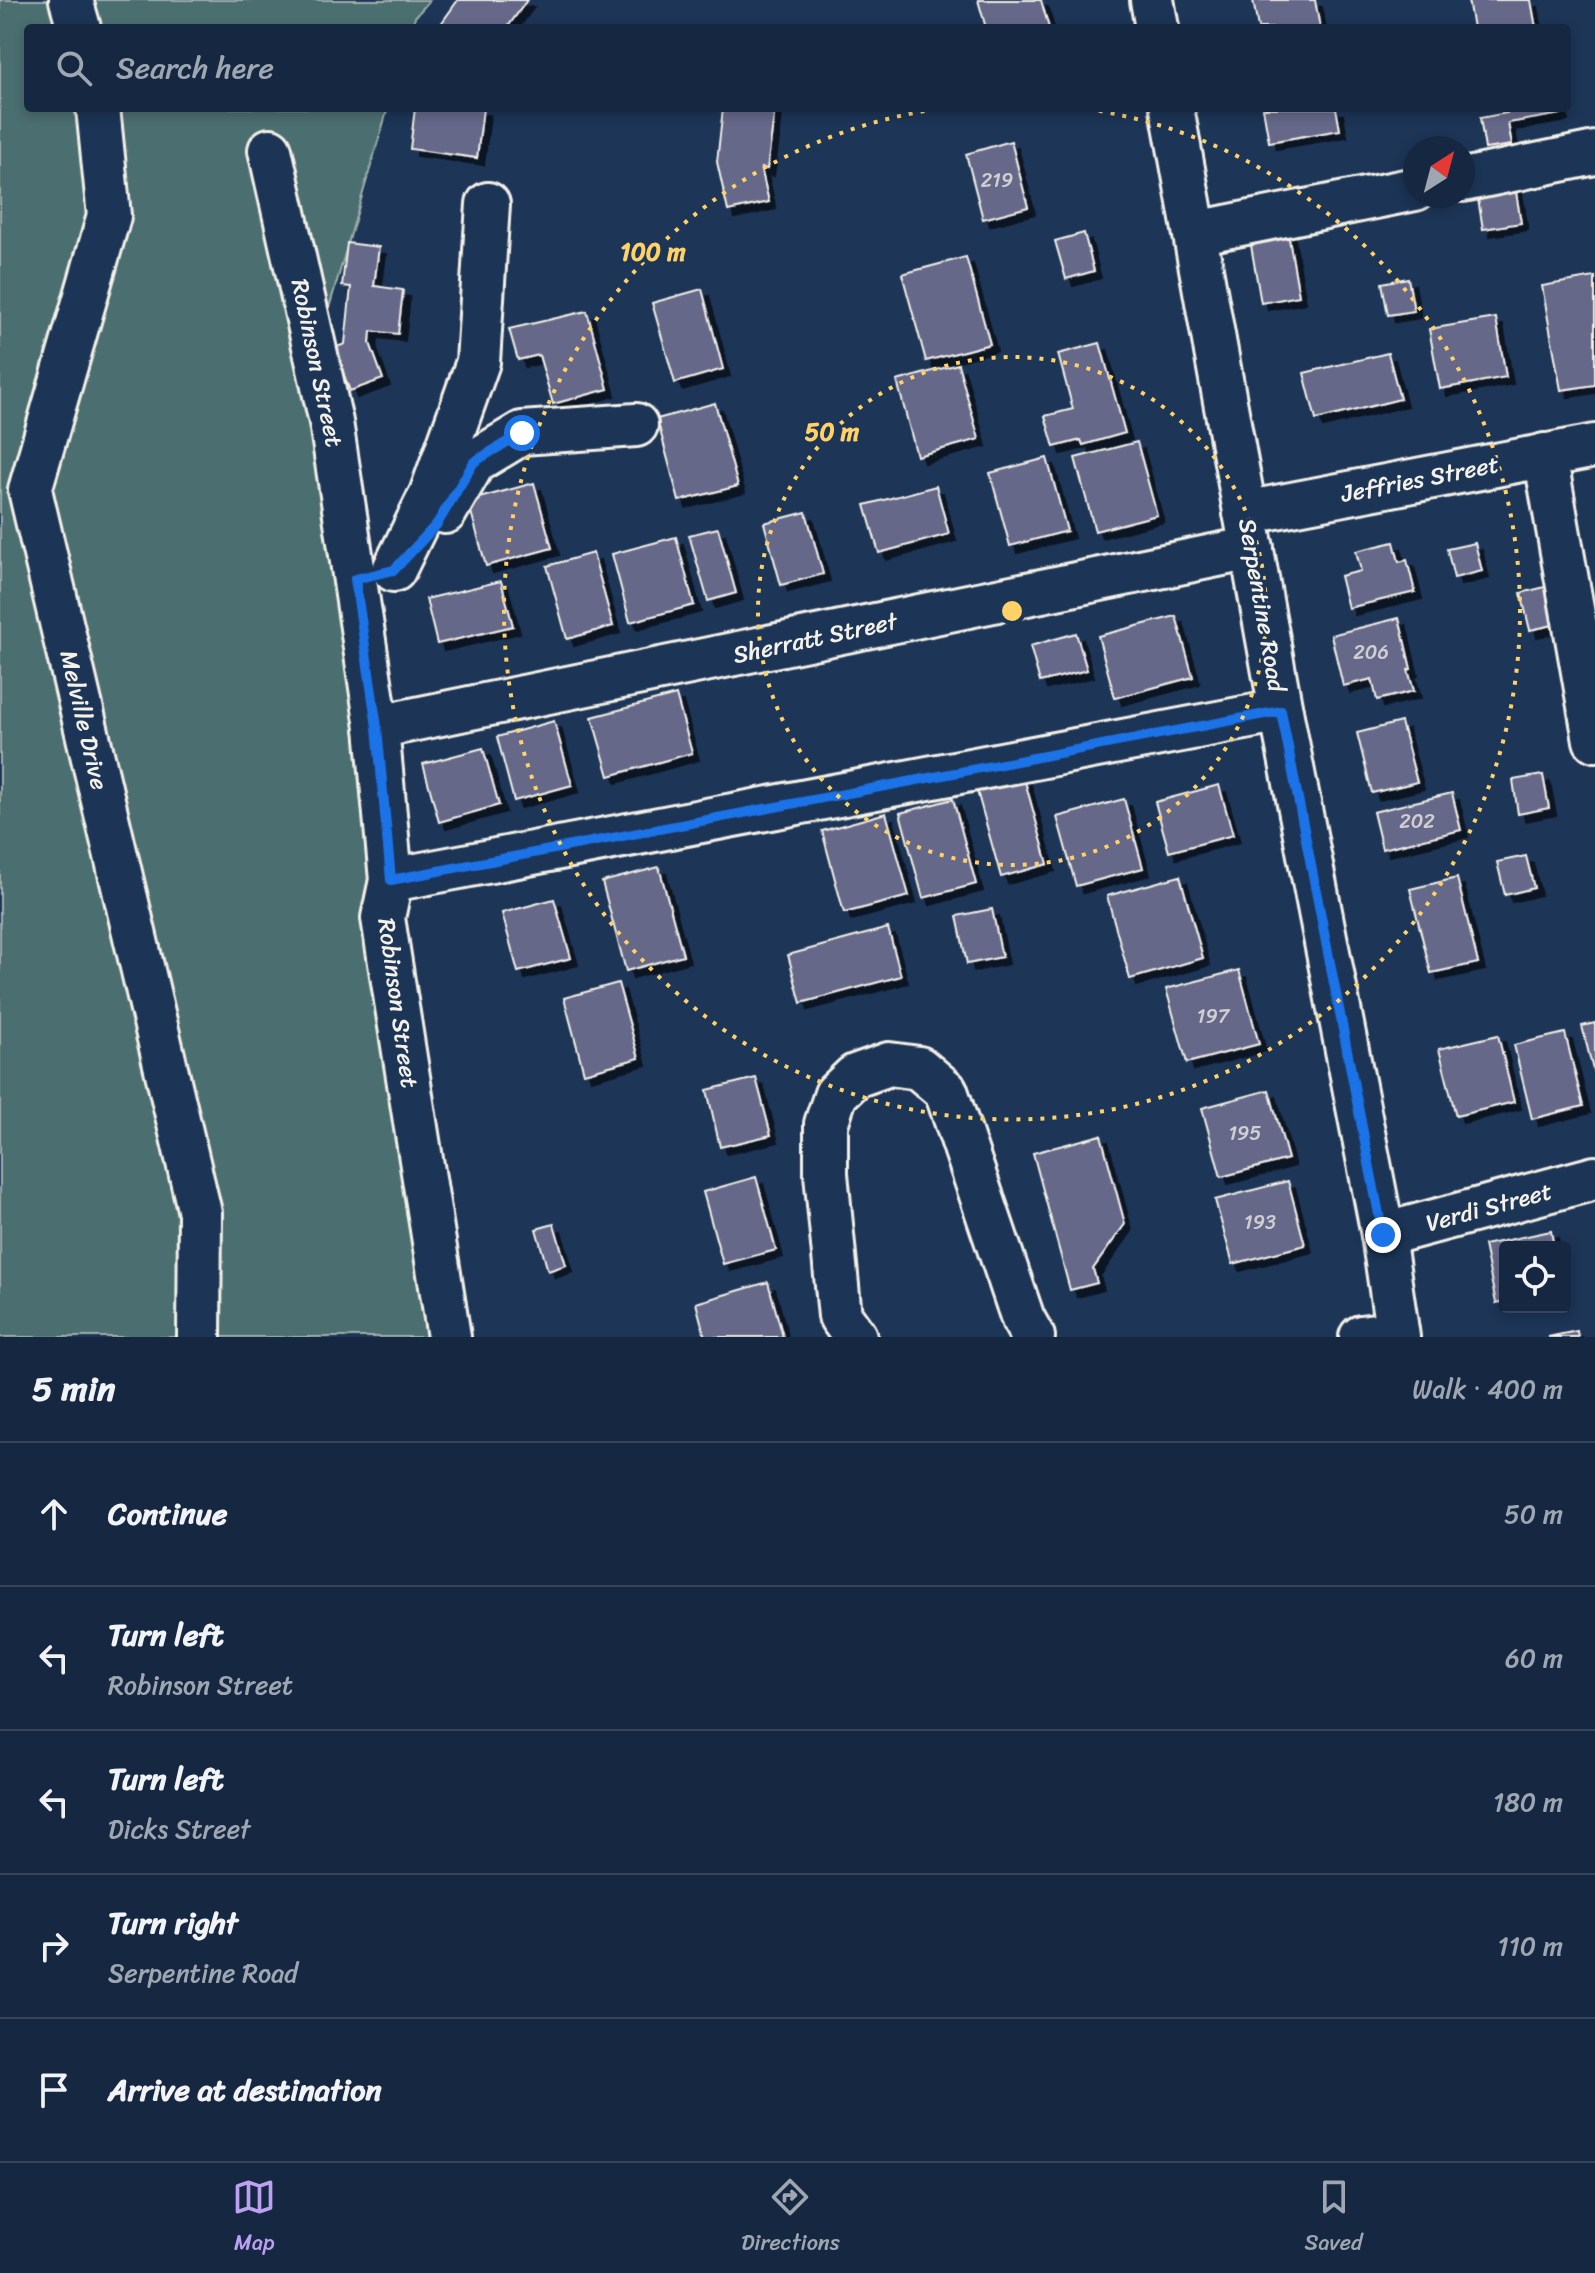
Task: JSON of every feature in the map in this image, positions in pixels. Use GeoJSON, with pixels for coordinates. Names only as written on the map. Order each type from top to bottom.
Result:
{"type":"FeatureCollection","features":[{"type":"Feature","properties":{"kind":"street"},"geometry":{"type":"LineString","coordinates":[[71,0],[78,24]]}},
{"type":"Feature","properties":{"kind":"street"},"geometry":{"type":"LineString","coordinates":[[1152,0],[1156,24]]}},
{"type":"Feature","properties":{"kind":"street","name":"Melville Drive"},"geometry":{"type":"LineString","coordinates":[[98,112],[109,216],[30,490],[200,1213],[199,1337]]}},
{"type":"Feature","properties":{"kind":"street","name":"Serpentine Road"},"geometry":{"type":"LineString","coordinates":[[1173,112],[1281,711],[1383,1235],[1385,1335]]}},
{"type":"Feature","properties":{"kind":"street","name":"Robinson Street"},"geometry":{"type":"LineString","coordinates":[[270,150],[331,422],[374,574],[377,727],[391,880],[383,918],[449,1337]]}},
{"type":"Feature","properties":{"kind":"street"},"geometry":{"type":"LineString","coordinates":[[1475,178],[1595,153]]}},
{"type":"Feature","properties":{"kind":"street"},"geometry":{"type":"LineString","coordinates":[[1196,233],[1403,191]]}},
{"type":"Feature","properties":{"kind":"street"},"geometry":{"type":"LineString","coordinates":[[374,574],[431,494],[478,362],[488,204]]}},
{"type":"Feature","properties":{"kind":"street"},"geometry":{"type":"LineString","coordinates":[[374,574],[437,524],[474,462],[522,433],[636,425]]}},
{"type":"Feature","properties":{"kind":"street","name":"Jeffries Street"},"geometry":{"type":"LineString","coordinates":[[1249,530],[1545,455],[1595,446]]}},
{"type":"Feature","properties":{"kind":"street"},"geometry":{"type":"LineString","coordinates":[[1545,455],[1595,740]]}},
{"type":"Feature","properties":{"kind":"street","name":"Sherratt Street"},"geometry":{"type":"LineString","coordinates":[[377,727],[1249,530]]}},
{"type":"Feature","properties":{"kind":"street"},"geometry":{"type":"LineString","coordinates":[[391,880],[1281,711]]}},
{"type":"Feature","properties":{"kind":"street"},"geometry":{"type":"LineString","coordinates":[[855,1337],[840,1316],[826,1174],[826,1124],[836,1094],[855,1076],[889,1064],[919,1068],[946,1091],[1023,1319],[1033,1337]]}},
{"type":"Feature","properties":{"kind":"street","name":"Verdi Street"},"geometry":{"type":"LineString","coordinates":[[1383,1235],[1595,1178]]}},
{"type":"Feature","properties":{"kind":"green space"},"geometry":{"type":"Polygon","coordinates":[[[0,0],[430,0],[412,24],[24,24],[24,112],[387,112],[316,352],[460,1337],[0,1337],[0,0]]]}},
{"type":"Feature","properties":{"kind":"building"},"geometry":{"type":"Polygon","coordinates":[[[458,0],[527,0],[510,24],[441,24],[458,0]]]}},
{"type":"Feature","properties":{"kind":"building"},"geometry":{"type":"Polygon","coordinates":[[[978,0],[1041,0],[1048,24],[985,24],[978,0]]]}},
{"type":"Feature","properties":{"kind":"building"},"geometry":{"type":"Polygon","coordinates":[[[1253,0],[1315,0],[1319,24],[1257,24],[1253,0]]]}},
{"type":"Feature","properties":{"kind":"building"},"geometry":{"type":"Polygon","coordinates":[[[1468,0],[1531,0],[1535,24],[1472,24],[1468,0]]]}},
{"type":"Feature","properties":{"kind":"building"},"geometry":{"type":"Polygon","coordinates":[[[415,112],[483,112],[477,158],[410,149],[415,112]]]}},
{"type":"Feature","properties":{"kind":"building"},"geometry":{"type":"Polygon","coordinates":[[[723,112],[774,112],[767,169],[761,168],[769,202],[728,211],[717,162],[723,112]]]}},
{"type":"Feature","properties":{"kind":"building"},"geometry":{"type":"Polygon","coordinates":[[[1264,112],[1337,112],[1340,130],[1269,142],[1264,112]]]}},
{"type":"Feature","properties":{"kind":"building"},"geometry":{"type":"Polygon","coordinates":[[[1507,113],[1561,114],[1508,123],[1512,145],[1485,149],[1480,118],[1507,113]]]}},
{"type":"Feature","properties":{"kind":"building"},"geometry":{"type":"Polygon","coordinates":[[[1011,141],[1028,207],[983,219],[966,154],[1011,141]]]}},
{"type":"Feature","properties":{"kind":"building"},"geometry":{"type":"Polygon","coordinates":[[[1515,186],[1521,223],[1483,229],[1477,193],[1515,186]]]}},
{"type":"Feature","properties":{"kind":"building"},"geometry":{"type":"Polygon","coordinates":[[[1287,227],[1299,296],[1261,303],[1249,234],[1287,227]]]}},
{"type":"Feature","properties":{"kind":"building"},"geometry":{"type":"Polygon","coordinates":[[[1084,233],[1094,271],[1066,279],[1055,241],[1084,233]]]}},
{"type":"Feature","properties":{"kind":"building"},"geometry":{"type":"Polygon","coordinates":[[[347,243],[379,247],[374,286],[403,290],[398,334],[371,331],[370,343],[383,379],[350,391],[334,348],[345,344],[351,287],[342,286],[347,243]]]}},
{"type":"Feature","properties":{"kind":"building"},"geometry":{"type":"Polygon","coordinates":[[[966,257],[990,344],[926,361],[902,274],[966,257]]]}},
{"type":"Feature","properties":{"kind":"building"},"geometry":{"type":"Polygon","coordinates":[[[1595,277],[1595,385],[1561,390],[1542,286],[1595,277]]]}},
{"type":"Feature","properties":{"kind":"building"},"geometry":{"type":"Polygon","coordinates":[[[1408,278],[1414,311],[1388,315],[1382,283],[1408,278]]]}},
{"type":"Feature","properties":{"kind":"building"},"geometry":{"type":"Polygon","coordinates":[[[702,289],[723,369],[675,383],[652,303],[702,289]]]}},
{"type":"Feature","properties":{"kind":"building"},"geometry":{"type":"Polygon","coordinates":[[[587,311],[608,389],[553,404],[539,355],[518,360],[509,329],[587,311]]]}},
{"type":"Feature","properties":{"kind":"building"},"geometry":{"type":"Polygon","coordinates":[[[1496,318],[1506,377],[1440,389],[1429,329],[1496,318]]]}},
{"type":"Feature","properties":{"kind":"building"},"geometry":{"type":"Polygon","coordinates":[[[1100,343],[1125,433],[1083,445],[1081,440],[1054,447],[1045,416],[1073,409],[1058,354],[1100,343]]]}},
{"type":"Feature","properties":{"kind":"building"},"geometry":{"type":"Polygon","coordinates":[[[1388,353],[1400,399],[1316,420],[1304,373],[1388,353]]]}},
{"type":"Feature","properties":{"kind":"building"},"geometry":{"type":"Polygon","coordinates":[[[958,364],[979,439],[917,456],[897,381],[958,364]]]}},
{"type":"Feature","properties":{"kind":"building"},"geometry":{"type":"Polygon","coordinates":[[[715,403],[738,486],[679,501],[657,419],[715,403]]]}},
{"type":"Feature","properties":{"kind":"building"},"geometry":{"type":"Polygon","coordinates":[[[1137,442],[1157,515],[1095,531],[1075,458],[1137,442]]]}},
{"type":"Feature","properties":{"kind":"building"},"geometry":{"type":"Polygon","coordinates":[[[1047,458],[1067,531],[1010,546],[990,473],[1047,458]]]}},
{"type":"Feature","properties":{"kind":"building"},"geometry":{"type":"Polygon","coordinates":[[[534,483],[552,548],[486,566],[468,501],[534,483]]]}},
{"type":"Feature","properties":{"kind":"building"},"geometry":{"type":"Polygon","coordinates":[[[936,486],[949,534],[879,553],[865,505],[936,486]]]}},
{"type":"Feature","properties":{"kind":"building"},"geometry":{"type":"Polygon","coordinates":[[[806,512],[823,574],[781,585],[764,523],[806,512]]]}},
{"type":"Feature","properties":{"kind":"building"},"geometry":{"type":"Polygon","coordinates":[[[718,528],[736,593],[708,601],[689,535],[718,528]]]}},
{"type":"Feature","properties":{"kind":"building"},"geometry":{"type":"Polygon","coordinates":[[[676,537],[694,605],[630,622],[612,554],[676,537]]]}},
{"type":"Feature","properties":{"kind":"building"},"geometry":{"type":"Polygon","coordinates":[[[1394,542],[1399,562],[1407,560],[1415,592],[1348,608],[1340,576],[1361,571],[1356,551],[1394,542]]]}},
{"type":"Feature","properties":{"kind":"building"},"geometry":{"type":"Polygon","coordinates":[[[1475,543],[1482,571],[1454,578],[1447,549],[1475,543]]]}},
{"type":"Feature","properties":{"kind":"building"},"geometry":{"type":"Polygon","coordinates":[[[593,553],[613,626],[567,639],[547,566],[593,553]]]}},
{"type":"Feature","properties":{"kind":"building"},"geometry":{"type":"Polygon","coordinates":[[[501,581],[513,626],[437,644],[426,599],[501,581]]]}},
{"type":"Feature","properties":{"kind":"building"},"geometry":{"type":"Polygon","coordinates":[[[1549,586],[1558,624],[1530,630],[1521,593],[1549,586]]]}},
{"type":"Feature","properties":{"kind":"building"},"geometry":{"type":"Polygon","coordinates":[[[1176,616],[1193,677],[1115,698],[1098,636],[1176,616]]]}},
{"type":"Feature","properties":{"kind":"building"},"geometry":{"type":"Polygon","coordinates":[[[1399,618],[1414,691],[1377,700],[1372,679],[1343,686],[1331,635],[1399,618]]]}},
{"type":"Feature","properties":{"kind":"building"},"geometry":{"type":"Polygon","coordinates":[[[1076,633],[1087,670],[1040,682],[1030,646],[1076,633]]]}},
{"type":"Feature","properties":{"kind":"building"},"geometry":{"type":"Polygon","coordinates":[[[676,695],[692,753],[609,776],[592,717],[676,695]]]}},
{"type":"Feature","properties":{"kind":"building"},"geometry":{"type":"Polygon","coordinates":[[[554,721],[572,785],[514,801],[497,737],[554,721]]]}},
{"type":"Feature","properties":{"kind":"building"},"geometry":{"type":"Polygon","coordinates":[[[1401,722],[1417,782],[1372,793],[1357,733],[1401,722]]]}},
{"type":"Feature","properties":{"kind":"building"},"geometry":{"type":"Polygon","coordinates":[[[483,748],[499,805],[439,822],[423,764],[483,748]]]}},
{"type":"Feature","properties":{"kind":"building"},"geometry":{"type":"Polygon","coordinates":[[[1543,775],[1549,808],[1518,814],[1513,780],[1543,775]]]}},
{"type":"Feature","properties":{"kind":"building"},"geometry":{"type":"Polygon","coordinates":[[[1024,778],[1048,864],[1001,877],[977,791],[1024,778]]]}},
{"type":"Feature","properties":{"kind":"building"},"geometry":{"type":"Polygon","coordinates":[[[1219,785],[1233,835],[1169,852],[1155,802],[1219,785]]]}},
{"type":"Feature","properties":{"kind":"building"},"geometry":{"type":"Polygon","coordinates":[[[1452,793],[1461,830],[1382,849],[1373,812],[1452,793]]]}},
{"type":"Feature","properties":{"kind":"building"},"geometry":{"type":"Polygon","coordinates":[[[953,799],[976,884],[923,898],[900,813],[953,799]]]}},
{"type":"Feature","properties":{"kind":"building"},"geometry":{"type":"Polygon","coordinates":[[[1124,799],[1143,868],[1076,886],[1057,817],[1124,799]]]}},
{"type":"Feature","properties":{"kind":"building"},"geometry":{"type":"Polygon","coordinates":[[[886,813],[909,896],[844,913],[822,831],[886,813]]]}},
{"type":"Feature","properties":{"kind":"building"},"geometry":{"type":"Polygon","coordinates":[[[1526,856],[1534,888],[1505,895],[1497,862],[1526,856]]]}},
{"type":"Feature","properties":{"kind":"building"},"geometry":{"type":"Polygon","coordinates":[[[659,867],[683,955],[626,971],[602,882],[659,867]]]}},
{"type":"Feature","properties":{"kind":"building"},"geometry":{"type":"Polygon","coordinates":[[[1180,876],[1203,958],[1130,979],[1107,896],[1180,876]]]}},
{"type":"Feature","properties":{"kind":"building"},"geometry":{"type":"Polygon","coordinates":[[[1457,878],[1478,963],[1431,973],[1410,889],[1457,878]]]}},
{"type":"Feature","properties":{"kind":"building"},"geometry":{"type":"Polygon","coordinates":[[[554,899],[571,958],[518,972],[502,913],[554,899]]]}},
{"type":"Feature","properties":{"kind":"building"},"geometry":{"type":"Polygon","coordinates":[[[992,909],[1002,957],[967,964],[957,916],[992,909]]]}},
{"type":"Feature","properties":{"kind":"building"},"geometry":{"type":"Polygon","coordinates":[[[888,928],[901,976],[801,1003],[788,955],[888,928]]]}},
{"type":"Feature","properties":{"kind":"building"},"geometry":{"type":"Polygon","coordinates":[[[1239,970],[1259,1044],[1187,1063],[1166,989],[1239,970]]]}},
{"type":"Feature","properties":{"kind":"building"},"geometry":{"type":"Polygon","coordinates":[[[618,983],[639,1058],[584,1073],[564,998],[618,983]]]}},
{"type":"Feature","properties":{"kind":"building"},"geometry":{"type":"Polygon","coordinates":[[[1595,1023],[1595,1078],[1582,1026],[1595,1023]]]}},
{"type":"Feature","properties":{"kind":"building"},"geometry":{"type":"Polygon","coordinates":[[[1565,1033],[1583,1106],[1532,1119],[1514,1045],[1565,1033]]]}},
{"type":"Feature","properties":{"kind":"building"},"geometry":{"type":"Polygon","coordinates":[[[1498,1035],[1514,1102],[1456,1116],[1439,1049],[1498,1035]]]}},
{"type":"Feature","properties":{"kind":"building"},"geometry":{"type":"Polygon","coordinates":[[[756,1078],[771,1135],[720,1147],[707,1090],[756,1078]]]}},
{"type":"Feature","properties":{"kind":"building"},"geometry":{"type":"Polygon","coordinates":[[[1269,1090],[1288,1159],[1221,1177],[1202,1108],[1269,1090]]]}},
{"type":"Feature","properties":{"kind":"building"},"geometry":{"type":"Polygon","coordinates":[[[1101,1135],[1125,1224],[1093,1269],[1097,1283],[1070,1290],[1033,1153],[1101,1135]]]}},
{"type":"Feature","properties":{"kind":"building"},"geometry":{"type":"Polygon","coordinates":[[[756,1177],[776,1250],[723,1264],[703,1192],[756,1177]]]}},
{"type":"Feature","properties":{"kind":"building"},"geometry":{"type":"Polygon","coordinates":[[[1288,1181],[1305,1245],[1233,1264],[1215,1200],[1288,1181]]]}},
{"type":"Feature","properties":{"kind":"building"},"geometry":{"type":"Polygon","coordinates":[[[554,1224],[566,1265],[548,1271],[536,1229],[554,1224]]]}},
{"type":"Feature","properties":{"kind":"building"},"geometry":{"type":"Polygon","coordinates":[[[1551,1231],[1553,1241],[1503,1241],[1551,1231]]]}},
{"type":"Feature","properties":{"kind":"building"},"geometry":{"type":"Polygon","coordinates":[[[1499,1242],[1499,1302],[1496,1303],[1484,1245],[1499,1242]]]}},
{"type":"Feature","properties":{"kind":"building"},"geometry":{"type":"Polygon","coordinates":[[[768,1282],[783,1337],[705,1337],[696,1303],[768,1282]]]}},
{"type":"Feature","properties":{"kind":"building"},"geometry":{"type":"Polygon","coordinates":[[[1577,1331],[1578,1337],[1548,1337],[1577,1331]]]}},
{"type":"Feature","properties":{"kind":"route"},"geometry":{"type":"LineString","coordinates":[[522,433],[474,462],[437,524],[394,570],[355,579],[377,727],[391,880],[1281,711],[1383,1235]]}}]}
